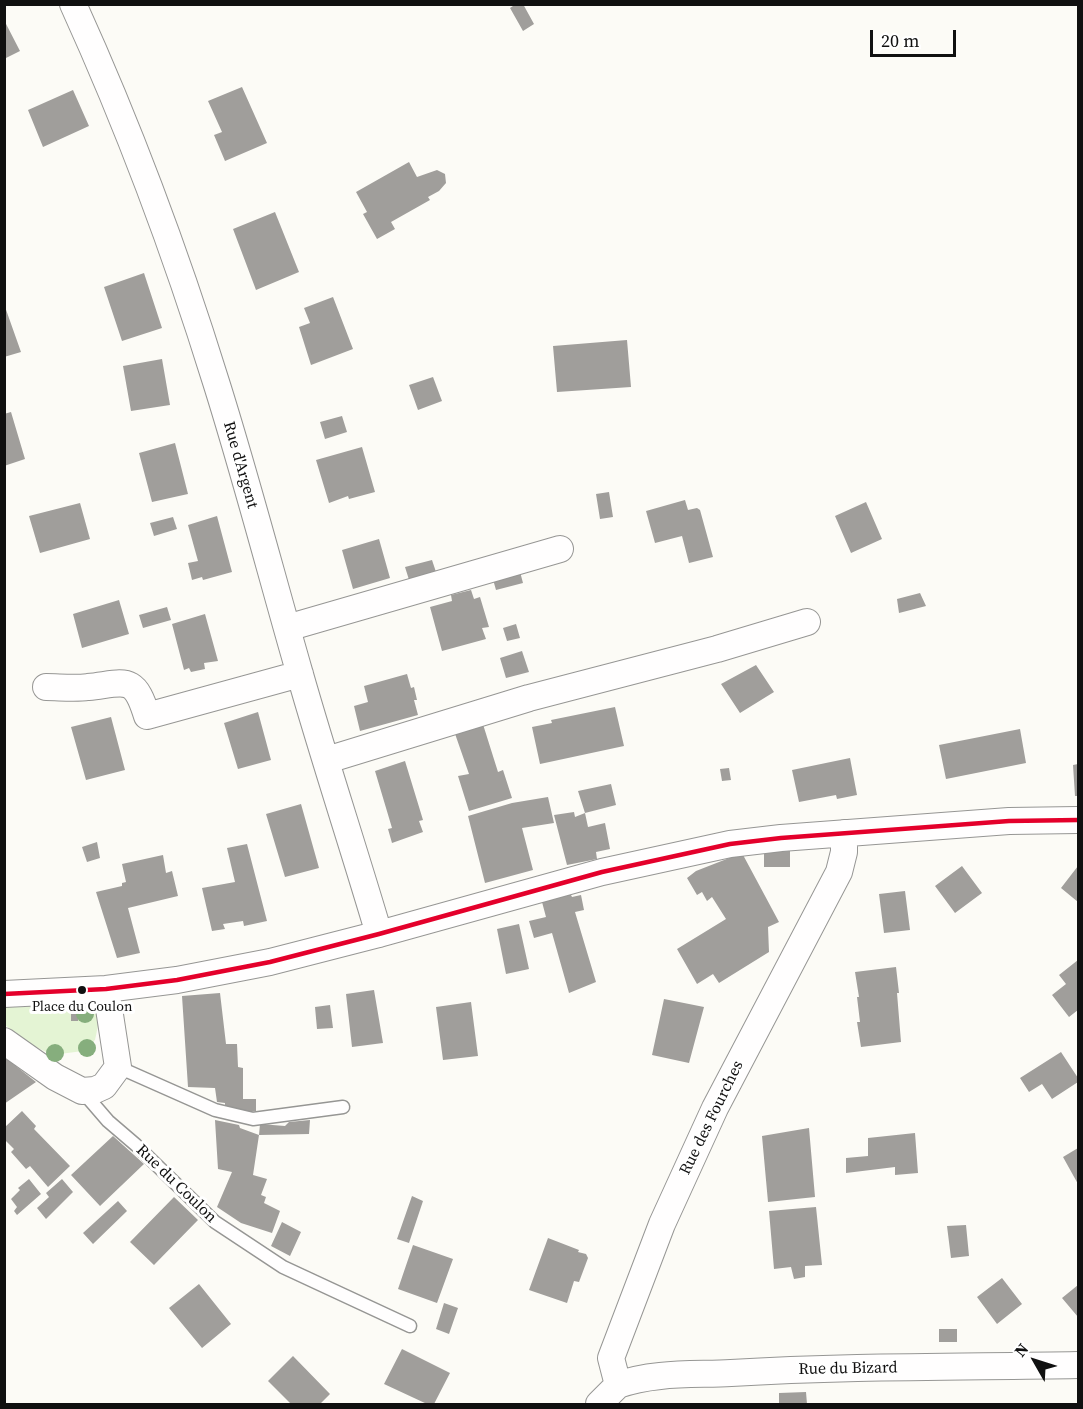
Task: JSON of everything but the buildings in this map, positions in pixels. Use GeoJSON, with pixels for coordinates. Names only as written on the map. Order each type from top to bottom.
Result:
{"type":"FeatureCollection","features":[{"type":"Feature","properties":{"kind":"street","name":"Rue d'Argent"},"geometry":{"type":"LineString","coordinates":[[73,4],[110,90],[178,267],[217,383],[300,674],[379,934]]}},
{"type":"Feature","properties":{"kind":"street"},"geometry":{"type":"LineString","coordinates":[[287,628],[560,549]]}},
{"type":"Feature","properties":{"kind":"street"},"geometry":{"type":"LineString","coordinates":[[327,760],[529,698],[717,650],[807,622]]}},
{"type":"Feature","properties":{"kind":"street"},"geometry":{"type":"LineString","coordinates":[[46,687],[87,687],[108,683],[130,685],[141,696],[147,716],[300,674]]}},
{"type":"Feature","properties":{"kind":"street"},"geometry":{"type":"LineString","coordinates":[[4,994],[106,989],[177,980],[270,962],[602,872],[730,844],[1009,821],[1078,820]]}},
{"type":"Feature","properties":{"kind":"street","name":"Rue des Fourches"},"geometry":{"type":"LineString","coordinates":[[618,1385],[611,1358],[662,1224],[715,1108],[839,872],[844,852],[844,833]]}},
{"type":"Feature","properties":{"kind":"street"},"geometry":{"type":"LineString","coordinates":[[4,1041],[55,1077],[82,1091],[95,1090],[104,1086],[118,1067],[106,989]]}},
{"type":"Feature","properties":{"kind":"street","name":"Rue du Bizard"},"geometry":{"type":"LineString","coordinates":[[618,1385],[654,1377],[759,1371],[1078,1365]]}},
{"type":"Feature","properties":{"kind":"street"},"geometry":{"type":"LineString","coordinates":[[599,1404],[618,1385]]}},
{"type":"Feature","properties":{"kind":"lane"},"geometry":{"type":"LineString","coordinates":[[118,1067],[215,1110],[253,1119],[343,1107]]}},
{"type":"Feature","properties":{"kind":"lane","name":"Rue du Coulon"},"geometry":{"type":"LineString","coordinates":[[82,1091],[108,1121],[215,1222],[283,1267],[410,1326]]}},
{"type":"Feature","properties":{"kind":"green space"},"geometry":{"type":"Polygon","coordinates":[[[96,1002],[98,1026],[95,1040],[83,1051],[52,1055],[32,1045],[5,1025],[4,1004],[96,1002]]]}},
{"type":"Feature","properties":{"kind":"transit line"},"geometry":{"type":"LineString","coordinates":[[4,994],[106,989],[177,980],[270,962],[602,872],[730,844],[1009,821],[1078,820]]}},
{"type":"Feature","properties":{"kind":"place","name":"Place du Coulon"},"geometry":{"type":"Point","coordinates":[82,990]}}]}
